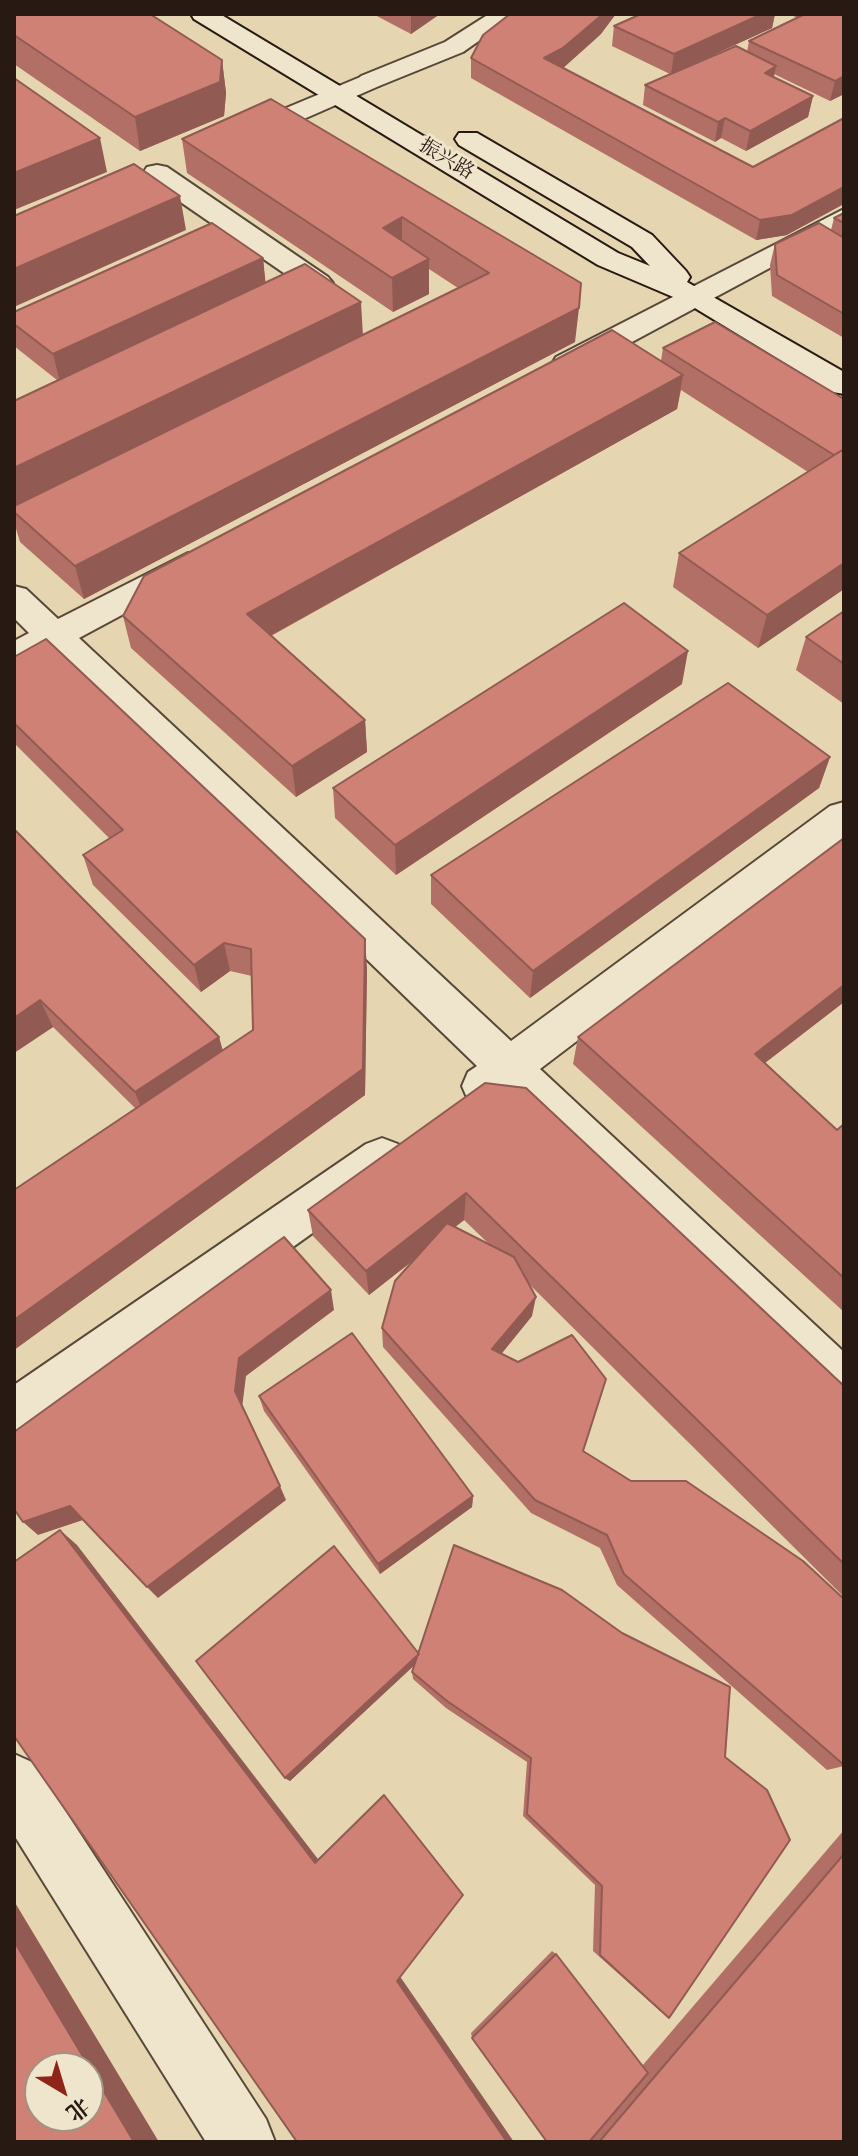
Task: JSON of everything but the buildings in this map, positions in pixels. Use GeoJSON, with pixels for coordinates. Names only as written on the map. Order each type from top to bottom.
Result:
{"type":"FeatureCollection","features":[{"type":"Feature","properties":{"kind":"street","name":"振兴路"},"geometry":{"type":"LineString","coordinates":[[203,14],[608,259],[695,296],[844,385]]}},
{"type":"Feature","properties":{"kind":"street"},"geometry":{"type":"LineString","coordinates":[[213,149],[454,47],[505,14]]}},
{"type":"Feature","properties":{"kind":"street"},"geometry":{"type":"LineString","coordinates":[[345,66],[397,97]]}},
{"type":"Feature","properties":{"kind":"street","name":"振兴路"},"geometry":{"type":"LineString","coordinates":[[452,129],[642,241],[695,296]]}},
{"type":"Feature","properties":{"kind":"street"},"geometry":{"type":"LineString","coordinates":[[128,186],[185,161]]}},
{"type":"Feature","properties":{"kind":"street"},"geometry":{"type":"LineString","coordinates":[[157,173],[318,283],[263,309]]}},
{"type":"Feature","properties":{"kind":"street"},"geometry":{"type":"LineString","coordinates":[[542,377],[844,217]]}},
{"type":"Feature","properties":{"kind":"street"},"geometry":{"type":"LineString","coordinates":[[14,657],[221,547]]}},
{"type":"Feature","properties":{"kind":"street"},"geometry":{"type":"LineString","coordinates":[[14,598],[844,1386]]}},
{"type":"Feature","properties":{"kind":"street"},"geometry":{"type":"LineString","coordinates":[[456,1105],[844,817]]}},
{"type":"Feature","properties":{"kind":"street"},"geometry":{"type":"LineString","coordinates":[[14,1415],[417,1133]]}},
{"type":"Feature","properties":{"kind":"street"},"geometry":{"type":"LineString","coordinates":[[14,1783],[243,2142]]}}]}
